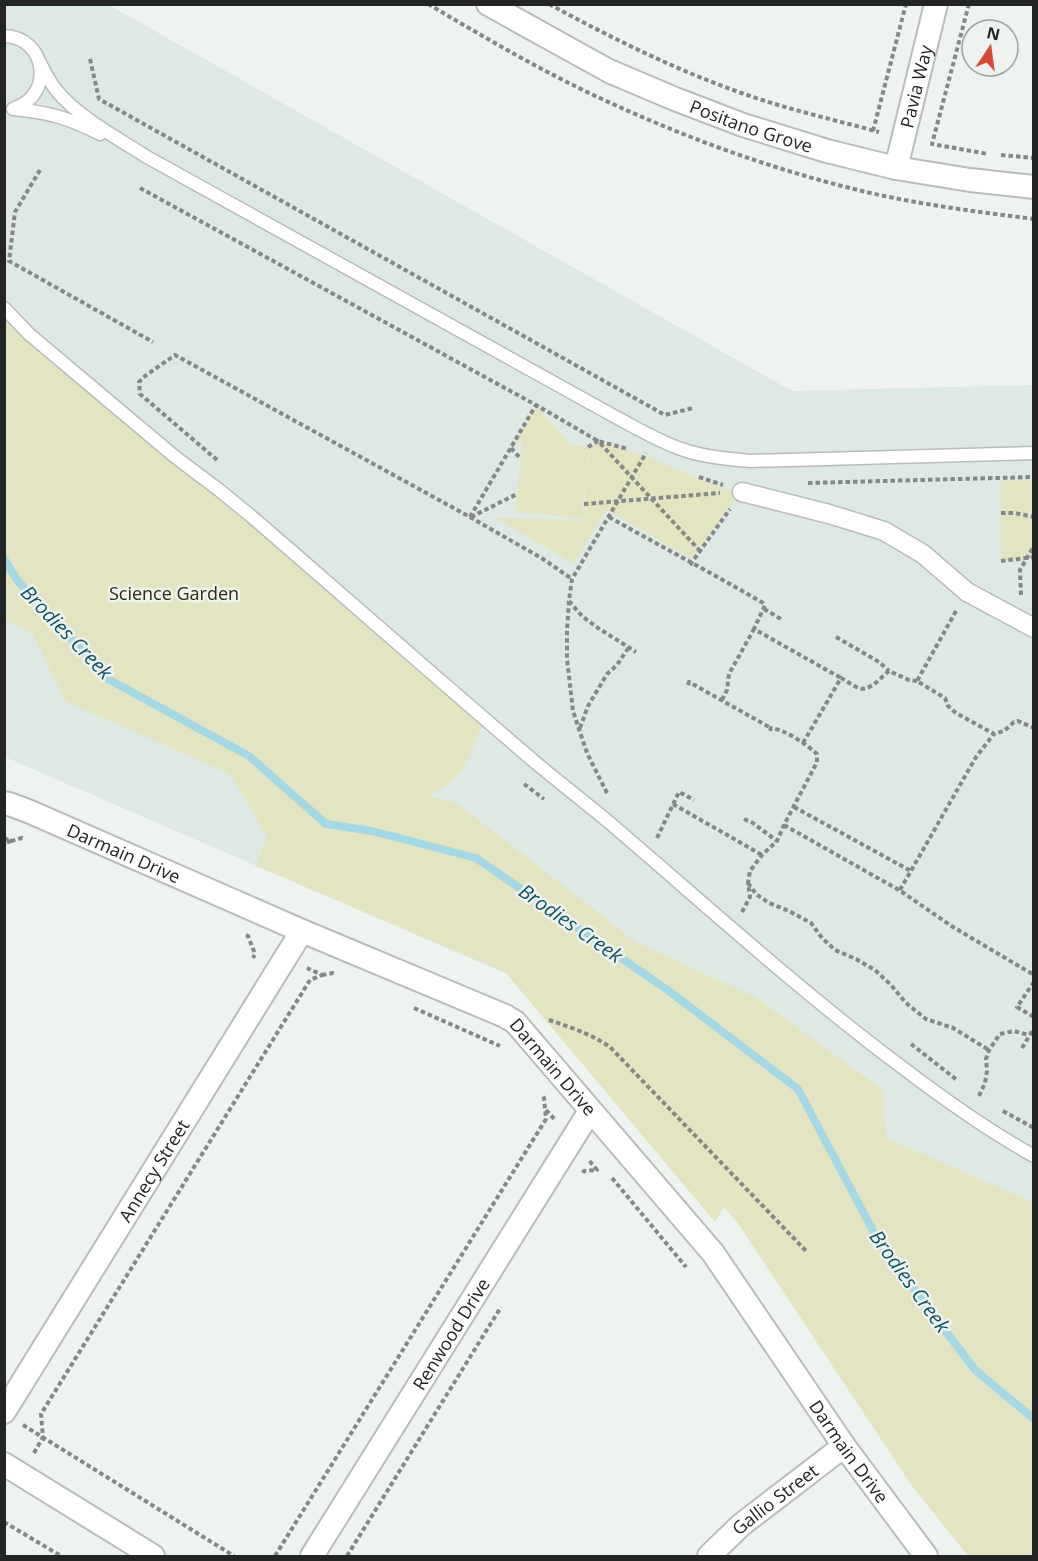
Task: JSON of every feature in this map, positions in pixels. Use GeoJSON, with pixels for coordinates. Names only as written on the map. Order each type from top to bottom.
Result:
{"type":"FeatureCollection","features":[{"type":"Feature","properties":{"kind":"street","name":"Positano Grove"},"geometry":{"type":"LineString","coordinates":[[488,4],[609,71],[743,125],[827,151],[896,168],[1034,187]]}},
{"type":"Feature","properties":{"kind":"street","name":"Pavia Way"},"geometry":{"type":"LineString","coordinates":[[896,168],[936,4]]}},
{"type":"Feature","properties":{"kind":"street"},"geometry":{"type":"LineString","coordinates":[[742,492],[829,514],[884,531],[923,554],[967,592],[1026,625]]}},
{"type":"Feature","properties":{"kind":"street","name":"Darmain Drive"},"geometry":{"type":"LineString","coordinates":[[4,803],[28,811],[515,1022],[713,1252],[844,1446],[926,1557]]}},
{"type":"Feature","properties":{"kind":"street","name":"Annecy Street"},"geometry":{"type":"LineString","coordinates":[[9,1416],[302,931]]}},
{"type":"Feature","properties":{"kind":"street","name":"Renwood Drive"},"geometry":{"type":"LineString","coordinates":[[312,1557],[590,1111]]}},
{"type":"Feature","properties":{"kind":"street","name":"Gallio Street"},"geometry":{"type":"LineString","coordinates":[[709,1557],[741,1525],[844,1446]]}},
{"type":"Feature","properties":{"kind":"street"},"geometry":{"type":"LineString","coordinates":[[13,1469],[153,1557]]}},
{"type":"Feature","properties":{"kind":"lane"},"geometry":{"type":"LineString","coordinates":[[4,36],[26,42],[52,85],[68,103],[147,157]]}},
{"type":"Feature","properties":{"kind":"lane"},"geometry":{"type":"LineString","coordinates":[[9,109],[24,104],[37,91],[41,73],[38,59]]}},
{"type":"Feature","properties":{"kind":"lane"},"geometry":{"type":"LineString","coordinates":[[9,109],[39,111],[69,119],[147,157],[612,415],[649,435],[685,450],[718,458],[750,461],[1034,453]]}},
{"type":"Feature","properties":{"kind":"lane"},"geometry":{"type":"LineString","coordinates":[[4,308],[29,334],[178,459],[219,489],[448,688],[538,765],[612,824],[733,932],[816,1001],[952,1105],[1004,1140],[1034,1156]]}},
{"type":"Feature","properties":{"kind":"path"},"geometry":{"type":"LineString","coordinates":[[549,4],[644,53],[704,78],[759,99],[883,133]]}},
{"type":"Feature","properties":{"kind":"path"},"geometry":{"type":"LineString","coordinates":[[873,131],[906,4]]}},
{"type":"Feature","properties":{"kind":"path"},"geometry":{"type":"LineString","coordinates":[[969,4],[932,144],[991,155],[1034,158]]}},
{"type":"Feature","properties":{"kind":"path"},"geometry":{"type":"LineString","coordinates":[[90,59],[99,99],[666,415],[693,408]]}},
{"type":"Feature","properties":{"kind":"path"},"geometry":{"type":"LineString","coordinates":[[40,170],[15,212],[9,261],[153,342]]}},
{"type":"Feature","properties":{"kind":"path"},"geometry":{"type":"LineString","coordinates":[[140,188],[536,405],[470,518]]}},
{"type":"Feature","properties":{"kind":"path"},"geometry":{"type":"LineString","coordinates":[[139,382],[175,355],[543,559],[572,579]]}},
{"type":"Feature","properties":{"kind":"path"},"geometry":{"type":"LineString","coordinates":[[588,447],[598,441],[700,551]]}},
{"type":"Feature","properties":{"kind":"path"},"geometry":{"type":"LineString","coordinates":[[511,448],[520,458]]}},
{"type":"Feature","properties":{"kind":"path"},"geometry":{"type":"LineString","coordinates":[[607,793],[587,753],[573,711],[567,659],[569,600],[572,579],[646,454]]}},
{"type":"Feature","properties":{"kind":"path"},"geometry":{"type":"LineString","coordinates":[[806,483],[1034,477]]}},
{"type":"Feature","properties":{"kind":"path"},"geometry":{"type":"LineString","coordinates":[[584,504],[742,492]]}},
{"type":"Feature","properties":{"kind":"path"},"geometry":{"type":"LineString","coordinates":[[691,564],[742,492]]}},
{"type":"Feature","properties":{"kind":"path"},"geometry":{"type":"LineString","coordinates":[[470,518],[517,494]]}},
{"type":"Feature","properties":{"kind":"path"},"geometry":{"type":"LineString","coordinates":[[1001,513],[1034,517]]}},
{"type":"Feature","properties":{"kind":"path"},"geometry":{"type":"LineString","coordinates":[[609,517],[765,605],[729,674],[727,690],[722,700]]}},
{"type":"Feature","properties":{"kind":"path"},"geometry":{"type":"LineString","coordinates":[[1026,625],[1021,604],[1020,570],[1034,546]]}},
{"type":"Feature","properties":{"kind":"path"},"geometry":{"type":"LineString","coordinates":[[1001,561],[1034,557]]}},
{"type":"Feature","properties":{"kind":"path"},"geometry":{"type":"LineString","coordinates":[[916,681],[967,592]]}},
{"type":"Feature","properties":{"kind":"path"},"geometry":{"type":"LineString","coordinates":[[569,600],[582,616],[636,652]]}},
{"type":"Feature","properties":{"kind":"path"},"geometry":{"type":"LineString","coordinates":[[764,609],[781,619]]}},
{"type":"Feature","properties":{"kind":"path"},"geometry":{"type":"LineString","coordinates":[[754,629],[860,688],[867,688],[889,671]]}},
{"type":"Feature","properties":{"kind":"path"},"geometry":{"type":"LineString","coordinates":[[836,637],[879,662],[889,671],[916,681],[945,698],[948,706],[956,713],[994,734]]}},
{"type":"Feature","properties":{"kind":"path"},"geometry":{"type":"LineString","coordinates":[[579,729],[588,706],[607,674],[617,665],[629,648]]}},
{"type":"Feature","properties":{"kind":"path"},"geometry":{"type":"LineString","coordinates":[[802,743],[841,678]]}},
{"type":"Feature","properties":{"kind":"path"},"geometry":{"type":"LineString","coordinates":[[688,685],[689,682],[771,729],[778,729],[817,754],[817,762],[777,842],[762,855],[750,871],[748,883],[750,897],[742,912]]}},
{"type":"Feature","properties":{"kind":"path"},"geometry":{"type":"LineString","coordinates":[[899,890],[976,757],[994,734],[1004,731],[1018,721],[1034,728]]}},
{"type":"Feature","properties":{"kind":"path"},"geometry":{"type":"LineString","coordinates":[[656,840],[679,792],[694,800]]}},
{"type":"Feature","properties":{"kind":"path"},"geometry":{"type":"LineString","coordinates":[[673,804],[762,855]]}},
{"type":"Feature","properties":{"kind":"path"},"geometry":{"type":"LineString","coordinates":[[794,807],[910,871]]}},
{"type":"Feature","properties":{"kind":"path"},"geometry":{"type":"LineString","coordinates":[[744,819],[777,842]]}},
{"type":"Feature","properties":{"kind":"path"},"geometry":{"type":"LineString","coordinates":[[784,825],[899,890],[953,927],[1034,975]]}},
{"type":"Feature","properties":{"kind":"path"},"geometry":{"type":"LineString","coordinates":[[4,838],[11,841]]}},
{"type":"Feature","properties":{"kind":"path"},"geometry":{"type":"LineString","coordinates":[[4,843],[22,838],[33,843]]}},
{"type":"Feature","properties":{"kind":"path"},"geometry":{"type":"LineString","coordinates":[[748,883],[756,894],[769,903],[811,923],[835,950],[875,970],[906,1003],[926,1019],[953,1028],[989,1050]]}},
{"type":"Feature","properties":{"kind":"path"},"geometry":{"type":"LineString","coordinates":[[238,932],[248,936],[255,954],[249,964]]}},
{"type":"Feature","properties":{"kind":"path"},"geometry":{"type":"LineString","coordinates":[[251,944],[322,975]]}},
{"type":"Feature","properties":{"kind":"path"},"geometry":{"type":"LineString","coordinates":[[13,1469],[43,1437],[41,1414],[310,980],[333,973],[343,978]]}},
{"type":"Feature","properties":{"kind":"path"},"geometry":{"type":"LineString","coordinates":[[1034,982],[1017,1007],[1034,1017]]}},
{"type":"Feature","properties":{"kind":"path"},"geometry":{"type":"LineString","coordinates":[[405,1004],[499,1045],[506,1054]]}},
{"type":"Feature","properties":{"kind":"path"},"geometry":{"type":"LineString","coordinates":[[515,1022],[549,1020],[581,1031],[610,1047],[807,1252]]}},
{"type":"Feature","properties":{"kind":"path"},"geometry":{"type":"LineString","coordinates":[[1022,1048],[1034,1028]]}},
{"type":"Feature","properties":{"kind":"path"},"geometry":{"type":"LineString","coordinates":[[979,1096],[985,1083],[986,1059],[989,1050],[1000,1035],[1014,1031],[1029,1035]]}},
{"type":"Feature","properties":{"kind":"path"},"geometry":{"type":"LineString","coordinates":[[910,1044],[965,1086]]}},
{"type":"Feature","properties":{"kind":"path"},"geometry":{"type":"LineString","coordinates":[[275,1557],[546,1119],[544,1098],[537,1089]]}},
{"type":"Feature","properties":{"kind":"path"},"geometry":{"type":"LineString","coordinates":[[972,1091],[986,1100]]}},
{"type":"Feature","properties":{"kind":"path"},"geometry":{"type":"LineString","coordinates":[[999,1109],[1034,1128]]}},
{"type":"Feature","properties":{"kind":"path"},"geometry":{"type":"LineString","coordinates":[[597,1170],[605,1169],[686,1267]]}},
{"type":"Feature","properties":{"kind":"path"},"geometry":{"type":"LineString","coordinates":[[9,1416],[234,1557]]}},
{"type":"Feature","properties":{"kind":"path"},"geometry":{"type":"LineString","coordinates":[[4,1522],[61,1557]]}},
{"type":"Feature","properties":{"kind":"shaded area"},"geometry":{"type":"Polygon","coordinates":[[[5,5],[109,5],[792,391],[1033,385],[1033,1202],[5,757],[5,5]]]}},
{"type":"Feature","properties":{"kind":"green space","name":"Science Garden"},"geometry":{"type":"Polygon","coordinates":[[[8,325],[77,374],[485,719],[471,753],[457,777],[429,796],[458,804],[636,942],[757,998],[883,1090],[886,1138],[1033,1202],[1033,1556],[968,1556],[912,1486],[739,1225],[724,1207],[715,1222],[505,972],[256,866],[267,836],[230,774],[65,701],[33,634],[5,620],[4,326],[8,325]]]}},
{"type":"Feature","properties":{"kind":"green space"},"geometry":{"type":"Polygon","coordinates":[[[536,405],[571,445],[588,447],[582,518],[516,512],[522,442],[514,442],[536,405]]]}},
{"type":"Feature","properties":{"kind":"green space"},"geometry":{"type":"Polygon","coordinates":[[[598,442],[644,455],[739,493],[692,559],[606,509],[574,564],[495,518],[583,520],[589,448],[598,442]]]}},
{"type":"Feature","properties":{"kind":"green space"},"geometry":{"type":"Polygon","coordinates":[[[1033,480],[1033,557],[1001,561],[1000,481],[1033,480]]]}},
{"type":"Feature","properties":{"kind":"waterway","name":"Brodies Creek"},"geometry":{"type":"LineString","coordinates":[[4,559],[18,581],[108,679],[249,756],[326,824],[372,831],[476,858],[669,991],[798,1089],[880,1244],[975,1370],[1034,1419]]}}]}
